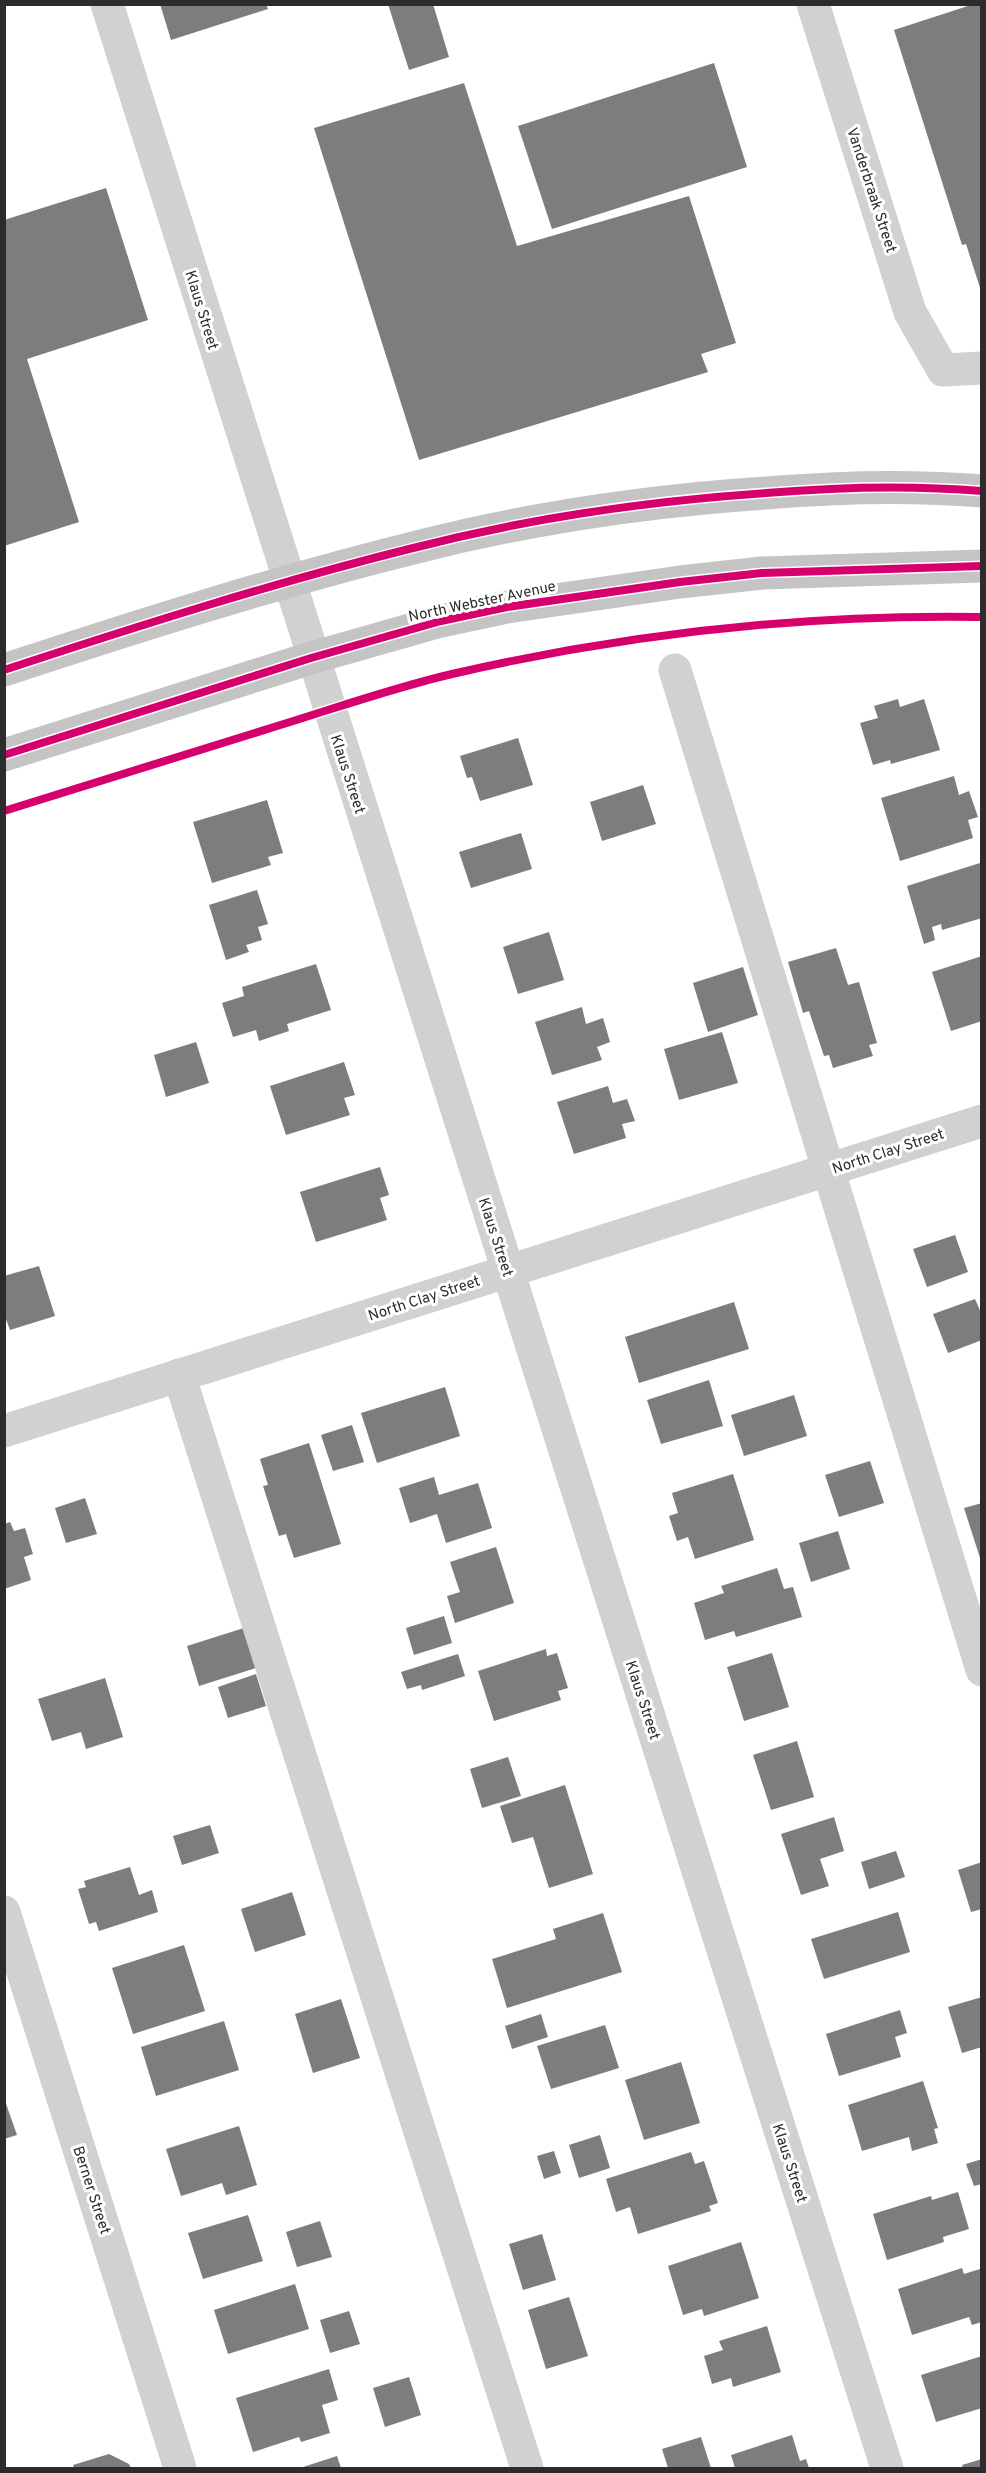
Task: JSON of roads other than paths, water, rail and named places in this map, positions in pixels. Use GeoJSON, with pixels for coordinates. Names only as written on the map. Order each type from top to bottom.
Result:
{"type":"FeatureCollection","features":[{"type":"Feature","properties":{"kind":"main road"},"geometry":{"type":"LineString","coordinates":[[4,670],[286,583],[410,548],[553,519],[695,498],[827,489],[947,488],[981,491]]}},
{"type":"Feature","properties":{"kind":"main road","name":"North Webster Avenue"},"geometry":{"type":"LineString","coordinates":[[4,755],[311,658],[441,621],[507,607],[609,591],[762,573],[981,566]]}},
{"type":"Feature","properties":{"kind":"street","name":"Klaus Street"},"geometry":{"type":"LineString","coordinates":[[107,4],[286,583],[508,1272],[886,2469]]}},
{"type":"Feature","properties":{"kind":"street","name":"Vanderbraak Street"},"geometry":{"type":"LineString","coordinates":[[813,4],[910,312],[943,370],[981,368]]}},
{"type":"Feature","properties":{"kind":"street"},"geometry":{"type":"LineString","coordinates":[[675,670],[981,1670]]}},
{"type":"Feature","properties":{"kind":"street","name":"North Clay Street"},"geometry":{"type":"LineString","coordinates":[[4,1431],[981,1121]]}},
{"type":"Feature","properties":{"kind":"street"},"geometry":{"type":"LineString","coordinates":[[180,1375],[527,2469]]}},
{"type":"Feature","properties":{"kind":"street","name":"Berner Street"},"geometry":{"type":"LineString","coordinates":[[4,1912],[180,2469]]}}]}
